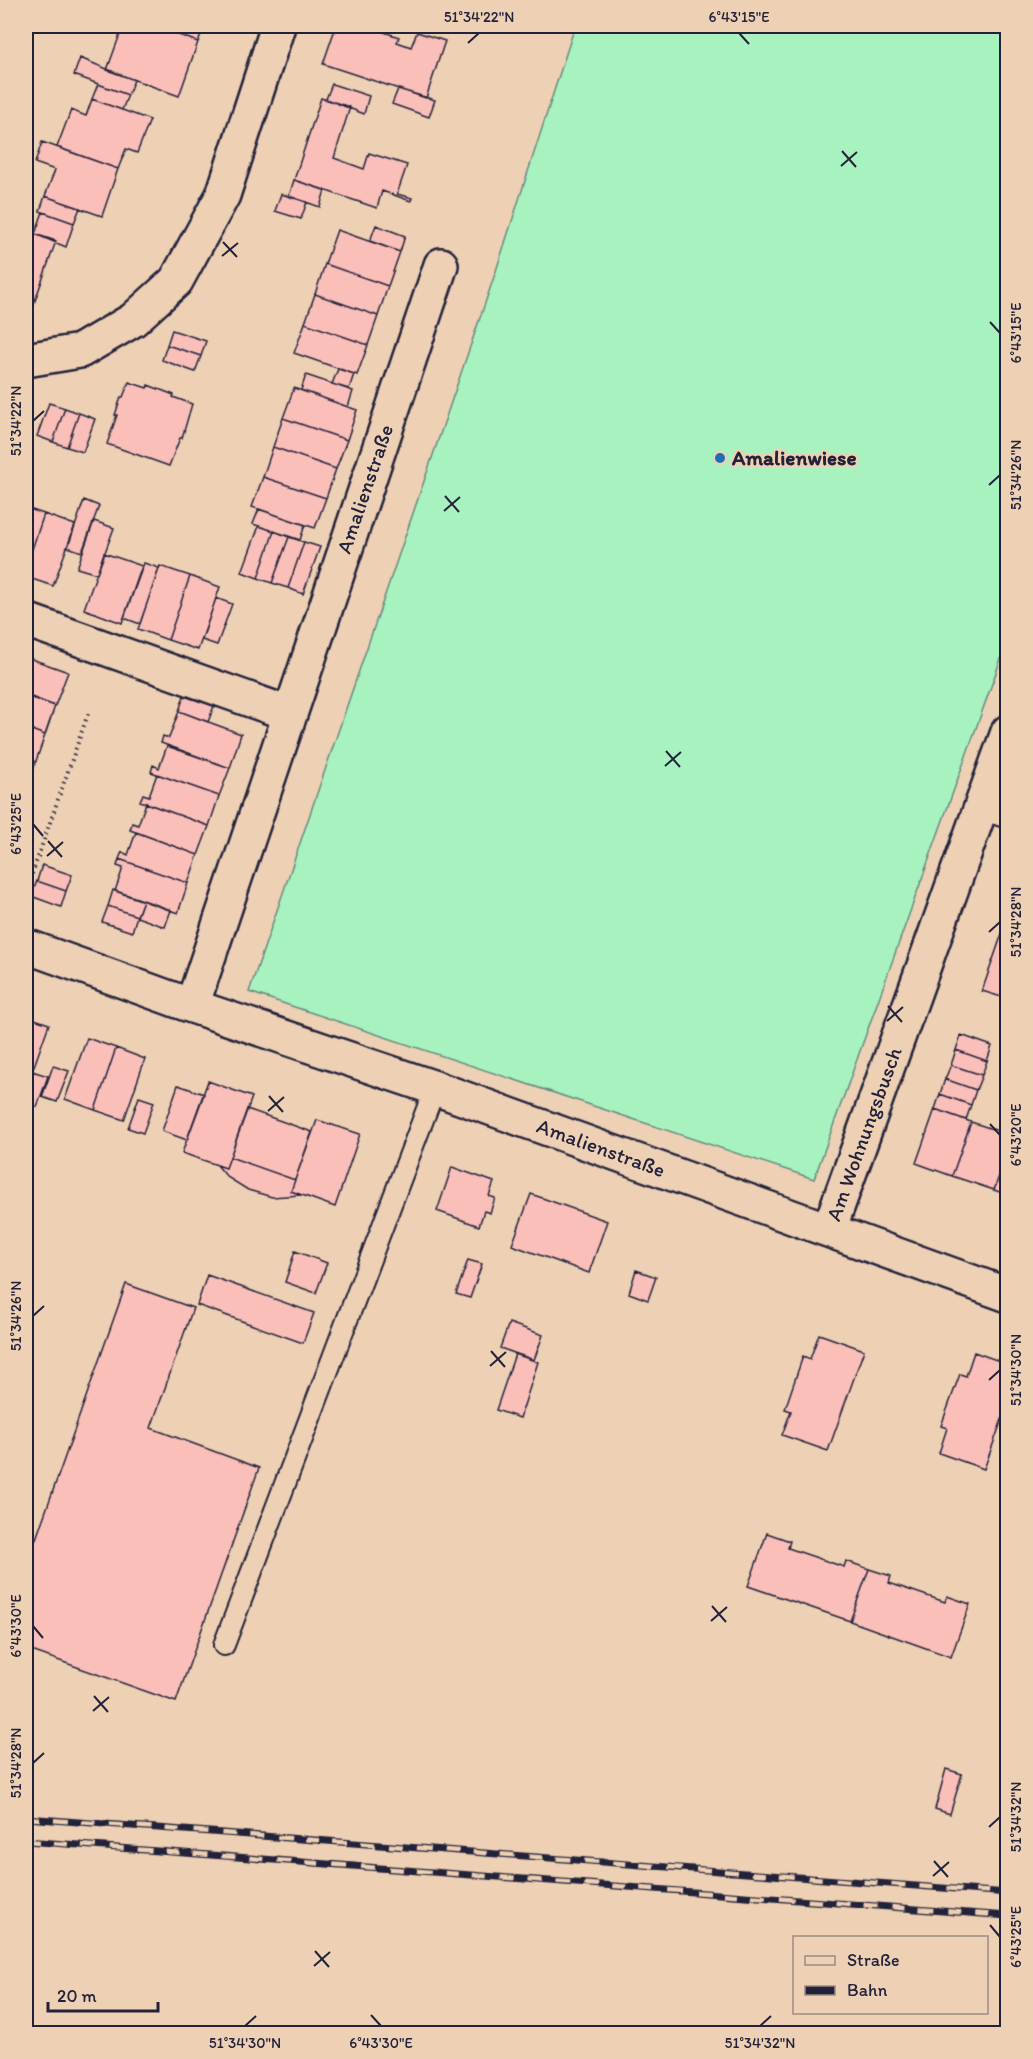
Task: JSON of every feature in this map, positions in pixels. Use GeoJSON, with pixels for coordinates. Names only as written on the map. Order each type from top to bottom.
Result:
{"type":"FeatureCollection","features":[{"type":"Feature","properties":{"kind":"street"},"geometry":{"type":"LineString","coordinates":[[26,360],[80,351],[132,320],[176,280],[223,195],[278,26]]}},
{"type":"Feature","properties":{"kind":"street","name":"Amalienstraße"},"geometry":{"type":"LineString","coordinates":[[192,1006],[441,265]]}},
{"type":"Feature","properties":{"kind":"street"},"geometry":{"type":"LineString","coordinates":[[26,620],[290,714]]}},
{"type":"Feature","properties":{"kind":"street","name":"Am Wohnungsbusch"},"geometry":{"type":"LineString","coordinates":[[829,1230],[994,814],[1008,732]]}},
{"type":"Feature","properties":{"kind":"street","name":"Amalienstraße"},"geometry":{"type":"LineString","coordinates":[[26,946],[192,1006],[435,1088],[1008,1295]]}},
{"type":"Feature","properties":{"kind":"lane"},"geometry":{"type":"LineString","coordinates":[[224,1644],[435,1088]]}},
{"type":"Feature","properties":{"kind":"path"},"geometry":{"type":"LineString","coordinates":[[26,891],[89,711]]}},
{"type":"Feature","properties":{"kind":"green space","name":"Amalienwiese"},"geometry":{"type":"Polygon","coordinates":[[[575,26],[1007,26],[1007,642],[814,1179],[249,992],[495,274],[575,26]]]}},
{"type":"Feature","properties":{"kind":"building"},"geometry":{"type":"Polygon","coordinates":[[[123,26],[154,26],[198,42],[179,96],[107,70],[123,26]]]}},
{"type":"Feature","properties":{"kind":"building"},"geometry":{"type":"Polygon","coordinates":[[[154,26],[204,26],[198,42],[154,26]]]}},
{"type":"Feature","properties":{"kind":"building"},"geometry":{"type":"Polygon","coordinates":[[[336,26],[366,26],[399,37],[397,42],[411,47],[417,32],[445,41],[426,98],[323,64],[336,26]]]}},
{"type":"Feature","properties":{"kind":"building"},"geometry":{"type":"Polygon","coordinates":[[[80,58],[134,80],[128,95],[74,75],[80,58]]]}},
{"type":"Feature","properties":{"kind":"building"},"geometry":{"type":"Polygon","coordinates":[[[98,84],[128,95],[122,110],[92,99],[98,84]]]}},
{"type":"Feature","properties":{"kind":"building"},"geometry":{"type":"Polygon","coordinates":[[[332,84],[369,96],[364,114],[326,99],[332,84]]]}},
{"type":"Feature","properties":{"kind":"building"},"geometry":{"type":"Polygon","coordinates":[[[398,89],[435,100],[429,117],[392,104],[398,89]]]}},
{"type":"Feature","properties":{"kind":"building"},"geometry":{"type":"Polygon","coordinates":[[[321,98],[350,107],[334,158],[364,169],[369,153],[407,165],[397,194],[412,198],[411,201],[382,191],[377,208],[294,180],[321,98]]]}},
{"type":"Feature","properties":{"kind":"building"},"geometry":{"type":"Polygon","coordinates":[[[92,99],[150,120],[137,153],[126,149],[118,169],[57,147],[71,110],[86,116],[92,99]]]}},
{"type":"Feature","properties":{"kind":"building"},"geometry":{"type":"Polygon","coordinates":[[[42,142],[118,169],[102,216],[45,196],[55,170],[35,163],[42,142]]]}},
{"type":"Feature","properties":{"kind":"building"},"geometry":{"type":"Polygon","coordinates":[[[294,180],[325,190],[320,207],[289,196],[294,180]]]}},
{"type":"Feature","properties":{"kind":"building"},"geometry":{"type":"Polygon","coordinates":[[[281,194],[307,202],[301,219],[275,211],[281,194]]]}},
{"type":"Feature","properties":{"kind":"building"},"geometry":{"type":"Polygon","coordinates":[[[45,196],[80,208],[74,223],[40,211],[45,196]]]}},
{"type":"Feature","properties":{"kind":"building"},"geometry":{"type":"Polygon","coordinates":[[[43,212],[74,223],[66,247],[35,234],[43,212]]]}},
{"type":"Feature","properties":{"kind":"building"},"geometry":{"type":"Polygon","coordinates":[[[376,225],[405,236],[400,252],[370,241],[376,225]]]}},
{"type":"Feature","properties":{"kind":"building"},"geometry":{"type":"Polygon","coordinates":[[[337,230],[400,252],[388,286],[325,264],[337,230]]]}},
{"type":"Feature","properties":{"kind":"building"},"geometry":{"type":"Polygon","coordinates":[[[26,231],[56,241],[31,312],[26,310],[26,231]]]}},
{"type":"Feature","properties":{"kind":"building"},"geometry":{"type":"Polygon","coordinates":[[[325,264],[388,286],[378,316],[315,294],[325,264]]]}},
{"type":"Feature","properties":{"kind":"building"},"geometry":{"type":"Polygon","coordinates":[[[315,294],[378,316],[368,345],[305,323],[315,294]]]}},
{"type":"Feature","properties":{"kind":"building"},"geometry":{"type":"Polygon","coordinates":[[[305,323],[368,345],[357,375],[294,353],[305,323]]]}},
{"type":"Feature","properties":{"kind":"building"},"geometry":{"type":"Polygon","coordinates":[[[172,330],[206,341],[201,356],[167,345],[172,330]]]}},
{"type":"Feature","properties":{"kind":"building"},"geometry":{"type":"Polygon","coordinates":[[[167,345],[201,356],[195,372],[162,360],[167,345]]]}},
{"type":"Feature","properties":{"kind":"building"},"geometry":{"type":"Polygon","coordinates":[[[338,369],[354,374],[349,389],[332,384],[338,369]]]}},
{"type":"Feature","properties":{"kind":"building"},"geometry":{"type":"Polygon","coordinates":[[[306,375],[353,391],[348,407],[301,390],[306,375]]]}},
{"type":"Feature","properties":{"kind":"building"},"geometry":{"type":"Polygon","coordinates":[[[129,382],[147,388],[148,385],[192,404],[182,438],[180,438],[169,466],[107,444],[121,397],[129,382]]]}},
{"type":"Feature","properties":{"kind":"building"},"geometry":{"type":"Polygon","coordinates":[[[294,388],[357,410],[347,440],[283,418],[294,388]]]}},
{"type":"Feature","properties":{"kind":"building"},"geometry":{"type":"Polygon","coordinates":[[[49,403],[65,408],[53,442],[37,436],[49,403]]]}},
{"type":"Feature","properties":{"kind":"building"},"geometry":{"type":"Polygon","coordinates":[[[65,408],[79,413],[67,447],[53,442],[65,408]]]}},
{"type":"Feature","properties":{"kind":"building"},"geometry":{"type":"Polygon","coordinates":[[[79,413],[95,419],[83,452],[67,447],[79,413]]]}},
{"type":"Feature","properties":{"kind":"building"},"geometry":{"type":"Polygon","coordinates":[[[283,418],[347,440],[336,469],[273,447],[283,418]]]}},
{"type":"Feature","properties":{"kind":"building"},"geometry":{"type":"Polygon","coordinates":[[[273,447],[336,469],[326,498],[263,477],[273,447]]]}},
{"type":"Feature","properties":{"kind":"building"},"geometry":{"type":"Polygon","coordinates":[[[263,477],[326,498],[315,528],[252,507],[263,477]]]}},
{"type":"Feature","properties":{"kind":"building"},"geometry":{"type":"Polygon","coordinates":[[[84,500],[99,506],[82,552],[68,547],[84,500]]]}},
{"type":"Feature","properties":{"kind":"building"},"geometry":{"type":"Polygon","coordinates":[[[26,508],[44,514],[26,567],[26,508]]]}},
{"type":"Feature","properties":{"kind":"building"},"geometry":{"type":"Polygon","coordinates":[[[259,509],[305,525],[300,540],[253,524],[259,509]]]}},
{"type":"Feature","properties":{"kind":"building"},"geometry":{"type":"Polygon","coordinates":[[[44,514],[75,525],[53,586],[26,577],[26,567],[44,514]]]}},
{"type":"Feature","properties":{"kind":"building"},"geometry":{"type":"Polygon","coordinates":[[[94,521],[114,528],[97,574],[77,568],[94,521]]]}},
{"type":"Feature","properties":{"kind":"building"},"geometry":{"type":"Polygon","coordinates":[[[259,526],[274,531],[258,578],[242,572],[259,526]]]}},
{"type":"Feature","properties":{"kind":"building"},"geometry":{"type":"Polygon","coordinates":[[[274,531],[289,537],[272,583],[258,578],[274,531]]]}},
{"type":"Feature","properties":{"kind":"building"},"geometry":{"type":"Polygon","coordinates":[[[289,537],[304,542],[288,588],[272,583],[289,537]]]}},
{"type":"Feature","properties":{"kind":"building"},"geometry":{"type":"Polygon","coordinates":[[[304,542],[320,547],[303,594],[288,588],[304,542]]]}},
{"type":"Feature","properties":{"kind":"building"},"geometry":{"type":"Polygon","coordinates":[[[104,553],[142,566],[122,623],[84,609],[104,553]]]}},
{"type":"Feature","properties":{"kind":"building"},"geometry":{"type":"Polygon","coordinates":[[[144,563],[159,568],[140,624],[124,618],[144,563]]]}},
{"type":"Feature","properties":{"kind":"building"},"geometry":{"type":"Polygon","coordinates":[[[160,566],[190,576],[168,640],[138,629],[160,566]]]}},
{"type":"Feature","properties":{"kind":"building"},"geometry":{"type":"Polygon","coordinates":[[[190,576],[220,587],[198,650],[168,640],[190,576]]]}},
{"type":"Feature","properties":{"kind":"building"},"geometry":{"type":"Polygon","coordinates":[[[216,598],[232,604],[217,645],[202,640],[216,598]]]}},
{"type":"Feature","properties":{"kind":"building"},"geometry":{"type":"Polygon","coordinates":[[[26,657],[68,672],[55,706],[26,695],[26,657]]]}},
{"type":"Feature","properties":{"kind":"building"},"geometry":{"type":"Polygon","coordinates":[[[26,696],[55,706],[45,735],[26,728],[26,696]]]}},
{"type":"Feature","properties":{"kind":"building"},"geometry":{"type":"Polygon","coordinates":[[[184,696],[214,706],[208,722],[179,711],[184,696]]]}},
{"type":"Feature","properties":{"kind":"building"},"geometry":{"type":"Polygon","coordinates":[[[179,711],[241,734],[230,768],[161,743],[163,736],[169,738],[179,711]]]}},
{"type":"Feature","properties":{"kind":"building"},"geometry":{"type":"Polygon","coordinates":[[[26,728],[45,735],[35,764],[26,760],[26,728]]]}},
{"type":"Feature","properties":{"kind":"building"},"geometry":{"type":"Polygon","coordinates":[[[167,746],[230,768],[219,796],[151,772],[153,765],[159,768],[167,746]]]}},
{"type":"Feature","properties":{"kind":"building"},"geometry":{"type":"Polygon","coordinates":[[[26,760],[35,764],[26,791],[26,760]]]}},
{"type":"Feature","properties":{"kind":"building"},"geometry":{"type":"Polygon","coordinates":[[[157,774],[219,796],[209,826],[140,801],[143,794],[149,796],[157,774]]]}},
{"type":"Feature","properties":{"kind":"building"},"geometry":{"type":"Polygon","coordinates":[[[146,803],[209,826],[198,855],[130,830],[132,823],[138,825],[146,803]]]}},
{"type":"Feature","properties":{"kind":"building"},"geometry":{"type":"Polygon","coordinates":[[[136,832],[198,855],[188,883],[119,859],[122,852],[128,855],[136,832]]]}},
{"type":"Feature","properties":{"kind":"building"},"geometry":{"type":"Polygon","coordinates":[[[119,859],[188,883],[178,913],[115,891],[123,868],[117,866],[119,859]]]}},
{"type":"Feature","properties":{"kind":"building"},"geometry":{"type":"Polygon","coordinates":[[[42,865],[72,875],[66,891],[37,881],[42,865]]]}},
{"type":"Feature","properties":{"kind":"building"},"geometry":{"type":"Polygon","coordinates":[[[37,881],[66,891],[61,907],[31,896],[37,881]]]}},
{"type":"Feature","properties":{"kind":"building"},"geometry":{"type":"Polygon","coordinates":[[[113,890],[143,900],[137,916],[108,906],[113,890]]]}},
{"type":"Feature","properties":{"kind":"building"},"geometry":{"type":"Polygon","coordinates":[[[143,900],[171,910],[165,927],[137,917],[143,900]]]}},
{"type":"Feature","properties":{"kind":"building"},"geometry":{"type":"Polygon","coordinates":[[[108,906],[137,916],[132,932],[102,922],[108,906]]]}},
{"type":"Feature","properties":{"kind":"building"},"geometry":{"type":"Polygon","coordinates":[[[1004,928],[1008,929],[1008,999],[982,991],[1004,928]]]}},
{"type":"Feature","properties":{"kind":"building"},"geometry":{"type":"Polygon","coordinates":[[[26,1016],[49,1024],[27,1086],[26,1085],[26,1016]]]}},
{"type":"Feature","properties":{"kind":"building"},"geometry":{"type":"Polygon","coordinates":[[[961,1035],[992,1046],[987,1061],[956,1050],[961,1035]]]}},
{"type":"Feature","properties":{"kind":"building"},"geometry":{"type":"Polygon","coordinates":[[[87,1038],[116,1048],[95,1110],[65,1099],[87,1038]]]}},
{"type":"Feature","properties":{"kind":"building"},"geometry":{"type":"Polygon","coordinates":[[[116,1048],[145,1059],[124,1120],[95,1110],[116,1048]]]}},
{"type":"Feature","properties":{"kind":"building"},"geometry":{"type":"Polygon","coordinates":[[[956,1050],[987,1061],[982,1075],[951,1065],[956,1050]]]}},
{"type":"Feature","properties":{"kind":"building"},"geometry":{"type":"Polygon","coordinates":[[[951,1065],[982,1075],[976,1090],[945,1079],[951,1065]]]}},
{"type":"Feature","properties":{"kind":"building"},"geometry":{"type":"Polygon","coordinates":[[[53,1066],[69,1071],[57,1102],[42,1097],[53,1066]]]}},
{"type":"Feature","properties":{"kind":"building"},"geometry":{"type":"Polygon","coordinates":[[[32,1071],[48,1076],[37,1107],[26,1103],[26,1090],[32,1071]]]}},
{"type":"Feature","properties":{"kind":"building"},"geometry":{"type":"Polygon","coordinates":[[[945,1079],[976,1090],[971,1105],[940,1094],[945,1079]]]}},
{"type":"Feature","properties":{"kind":"building"},"geometry":{"type":"Polygon","coordinates":[[[208,1081],[252,1097],[226,1168],[182,1153],[208,1081]]]}},
{"type":"Feature","properties":{"kind":"building"},"geometry":{"type":"Polygon","coordinates":[[[178,1085],[204,1094],[187,1140],[162,1131],[178,1085]]]}},
{"type":"Feature","properties":{"kind":"building"},"geometry":{"type":"Polygon","coordinates":[[[940,1094],[971,1105],[966,1120],[935,1109],[940,1094]]]}},
{"type":"Feature","properties":{"kind":"building"},"geometry":{"type":"Polygon","coordinates":[[[139,1097],[154,1102],[143,1133],[128,1128],[139,1097]]]}},
{"type":"Feature","properties":{"kind":"building"},"geometry":{"type":"Polygon","coordinates":[[[247,1109],[312,1132],[295,1180],[230,1157],[247,1109]]]}},
{"type":"Feature","properties":{"kind":"building"},"geometry":{"type":"Polygon","coordinates":[[[935,1109],[971,1122],[952,1176],[916,1163],[935,1109]]]}},
{"type":"Feature","properties":{"kind":"building"},"geometry":{"type":"Polygon","coordinates":[[[317,1120],[360,1134],[335,1207],[291,1191],[317,1120]]]}},
{"type":"Feature","properties":{"kind":"building"},"geometry":{"type":"Polygon","coordinates":[[[971,1122],[1008,1134],[1008,1151],[994,1190],[952,1176],[971,1122]]]}},
{"type":"Feature","properties":{"kind":"building"},"geometry":{"type":"Polygon","coordinates":[[[1008,1151],[1008,1195],[994,1190],[1008,1151]]]}},
{"type":"Feature","properties":{"kind":"building"},"geometry":{"type":"Polygon","coordinates":[[[230,1157],[295,1180],[291,1191],[301,1195],[272,1197],[248,1190],[227,1177],[217,1165],[226,1168],[230,1157]]]}},
{"type":"Feature","properties":{"kind":"building"},"geometry":{"type":"Polygon","coordinates":[[[452,1167],[494,1182],[489,1196],[495,1198],[490,1213],[484,1211],[479,1226],[437,1211],[452,1167]]]}},
{"type":"Feature","properties":{"kind":"building"},"geometry":{"type":"Polygon","coordinates":[[[531,1194],[607,1221],[589,1273],[512,1245],[531,1194]]]}},
{"type":"Feature","properties":{"kind":"building"},"geometry":{"type":"Polygon","coordinates":[[[295,1251],[327,1263],[316,1293],[285,1282],[295,1251]]]}},
{"type":"Feature","properties":{"kind":"building"},"geometry":{"type":"Polygon","coordinates":[[[468,1260],[482,1264],[470,1298],[456,1294],[468,1260]]]}},
{"type":"Feature","properties":{"kind":"building"},"geometry":{"type":"Polygon","coordinates":[[[636,1270],[656,1277],[648,1300],[629,1293],[636,1270]]]}},
{"type":"Feature","properties":{"kind":"building"},"geometry":{"type":"Polygon","coordinates":[[[207,1275],[314,1313],[303,1343],[197,1305],[207,1275]]]}},
{"type":"Feature","properties":{"kind":"building"},"geometry":{"type":"Polygon","coordinates":[[[126,1284],[193,1308],[151,1428],[259,1468],[176,1702],[26,1649],[26,1567],[126,1284]]]}},
{"type":"Feature","properties":{"kind":"building"},"geometry":{"type":"Polygon","coordinates":[[[509,1323],[543,1335],[534,1360],[500,1348],[509,1323]]]}},
{"type":"Feature","properties":{"kind":"building"},"geometry":{"type":"Polygon","coordinates":[[[819,1334],[864,1350],[828,1451],[782,1435],[791,1411],[785,1409],[803,1356],[810,1359],[819,1334]]]}},
{"type":"Feature","properties":{"kind":"building"},"geometry":{"type":"Polygon","coordinates":[[[974,1352],[1008,1364],[1008,1403],[984,1469],[939,1453],[947,1428],[941,1426],[960,1374],[966,1376],[974,1352]]]}},
{"type":"Feature","properties":{"kind":"building"},"geometry":{"type":"Polygon","coordinates":[[[515,1354],[538,1362],[520,1418],[496,1410],[515,1354]]]}},
{"type":"Feature","properties":{"kind":"building"},"geometry":{"type":"Polygon","coordinates":[[[767,1533],[790,1541],[788,1548],[844,1567],[846,1561],[869,1569],[850,1621],[748,1586],[767,1533]]]}},
{"type":"Feature","properties":{"kind":"building"},"geometry":{"type":"Polygon","coordinates":[[[869,1569],[891,1576],[889,1583],[945,1602],[947,1596],[970,1604],[951,1657],[850,1621],[869,1569]]]}},
{"type":"Feature","properties":{"kind":"building"},"geometry":{"type":"Polygon","coordinates":[[[946,1769],[962,1774],[950,1814],[935,1809],[946,1769]]]}},
{"type":"Feature","properties":{"kind":"railway"},"geometry":{"type":"LineString","coordinates":[[26,1818],[1008,1893]]}},
{"type":"Feature","properties":{"kind":"railway"},"geometry":{"type":"LineString","coordinates":[[26,1841],[1008,1916]]}},
{"type":"Feature","properties":{"kind":"place","name":"Amalienwiese"},"geometry":{"type":"Point","coordinates":[720,458]}}]}
